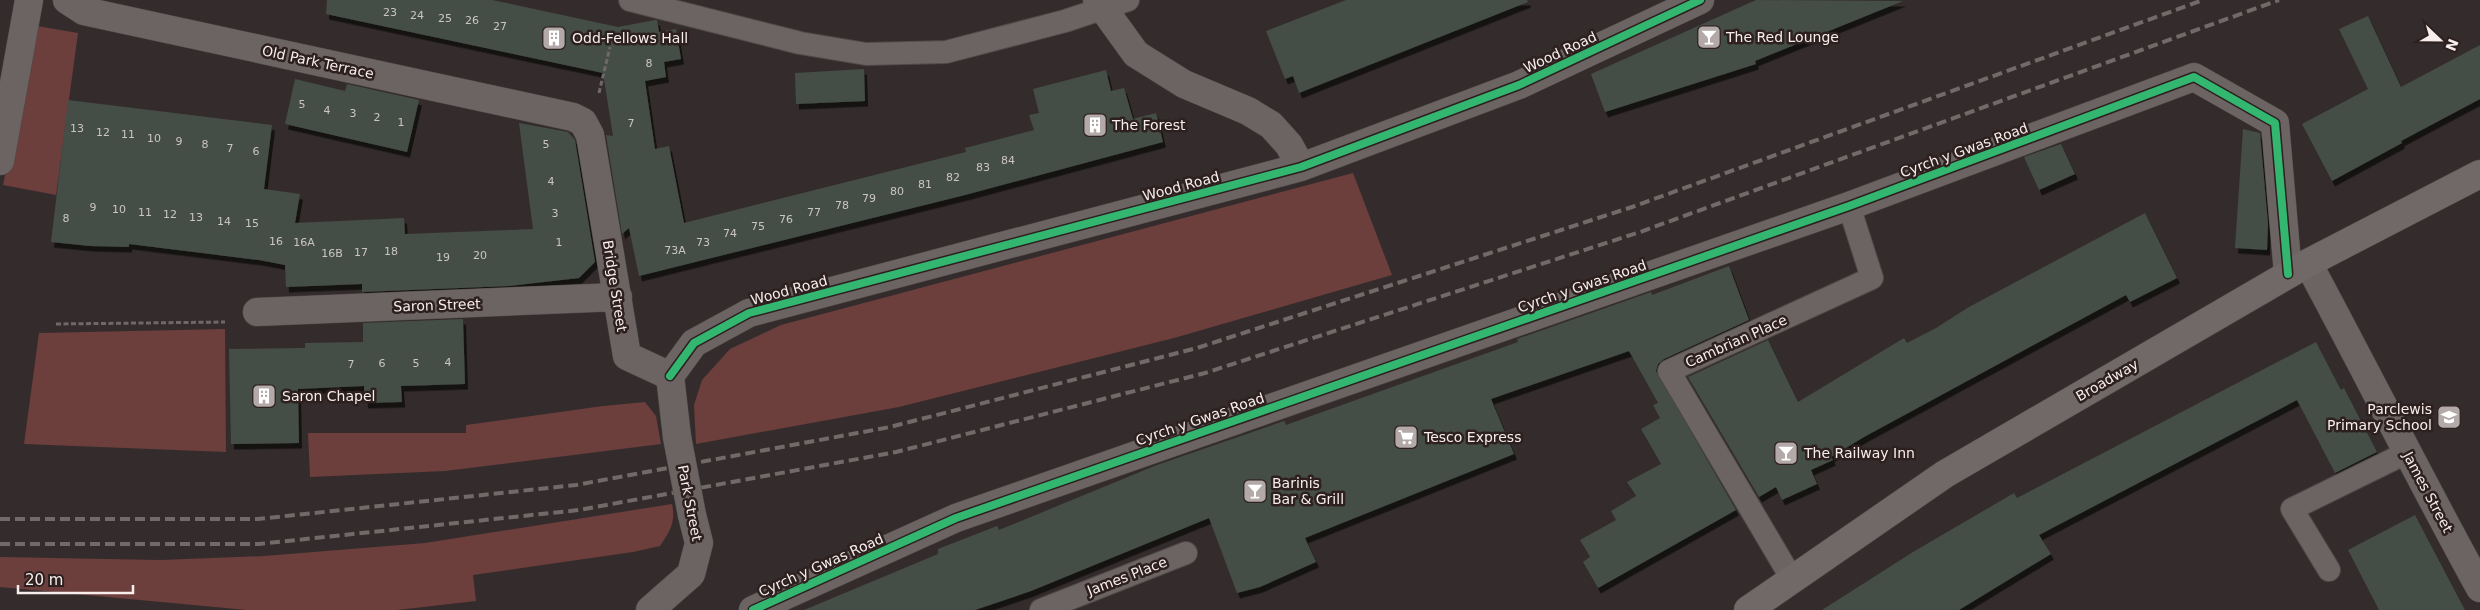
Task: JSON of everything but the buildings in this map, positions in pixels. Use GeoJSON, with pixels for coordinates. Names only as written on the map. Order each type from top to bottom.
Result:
{"type":"FeatureCollection","features":[{"type":"Feature","properties":{"kind":"main road","name":"Broadway"},"geometry":{"type":"LineString","coordinates":[[1748,610],[1945,474],[2298,268],[2480,174]]}},
{"type":"Feature","properties":{"kind":"street"},"geometry":{"type":"LineString","coordinates":[[0,161],[29,0]]}},
{"type":"Feature","properties":{"kind":"street","name":"Old Park Terrace"},"geometry":{"type":"LineString","coordinates":[[67,0],[84,11],[573,117]]}},
{"type":"Feature","properties":{"kind":"street","name":"Wood Road"},"geometry":{"type":"LineString","coordinates":[[670,376],[694,343],[749,313],[1301,167],[1519,85],[1700,0]]}},
{"type":"Feature","properties":{"kind":"street"},"geometry":{"type":"LineString","coordinates":[[1099,5],[1136,54],[1184,84],[1248,111],[1271,125],[1289,145],[1301,167]]}},
{"type":"Feature","properties":{"kind":"street","name":"Cyrch y Gwas Road"},"geometry":{"type":"LineString","coordinates":[[753,610],[956,518],[1849,206],[2194,78],[2275,123],[2298,268]]}},
{"type":"Feature","properties":{"kind":"street","name":"Bridge Street"},"geometry":{"type":"LineString","coordinates":[[573,117],[584,122],[590,135],[627,356],[670,376]]}},
{"type":"Feature","properties":{"kind":"street","name":"James Street"},"geometry":{"type":"LineString","coordinates":[[2298,268],[2372,381],[2406,453],[2480,588]]}},
{"type":"Feature","properties":{"kind":"street","name":"Saron Street"},"geometry":{"type":"LineString","coordinates":[[257,312],[618,297]]}},
{"type":"Feature","properties":{"kind":"street","name":"Park Street"},"geometry":{"type":"LineString","coordinates":[[650,610],[691,574],[700,543],[692,515],[677,437],[670,376]]}},
{"type":"Feature","properties":{"kind":"lane"},"geometry":{"type":"LineString","coordinates":[[630,0],[800,43],[866,54],[946,52],[1099,5],[1128,0]]}},
{"type":"Feature","properties":{"kind":"lane","name":"Cambrian Place"},"geometry":{"type":"LineString","coordinates":[[1792,579],[1669,371],[1872,278],[1849,206]]}},
{"type":"Feature","properties":{"kind":"lane"},"geometry":{"type":"LineString","coordinates":[[2329,570],[2292,509],[2406,453]]}},
{"type":"Feature","properties":{"kind":"lane","name":"James Place"},"geometry":{"type":"LineString","coordinates":[[1041,610],[1186,553]]}},
{"type":"Feature","properties":{"kind":"path"},"geometry":{"type":"LineString","coordinates":[[598,97],[610,48]]}},
{"type":"Feature","properties":{"kind":"path"},"geometry":{"type":"LineString","coordinates":[[56,324],[238,322],[257,312]]}},
{"type":"Feature","properties":{"kind":"shaded area"},"geometry":{"type":"Polygon","coordinates":[[[37,26],[78,33],[56,195],[3,185],[37,26]]]}},
{"type":"Feature","properties":{"kind":"shaded area"},"geometry":{"type":"Polygon","coordinates":[[[1353,173],[1392,275],[1174,338],[899,407],[696,444],[694,405],[702,380],[730,349],[781,325],[1353,173]]]}},
{"type":"Feature","properties":{"kind":"shaded area"},"geometry":{"type":"Polygon","coordinates":[[[225,329],[226,452],[24,444],[39,333],[225,329]]]}},
{"type":"Feature","properties":{"kind":"shaded area"},"geometry":{"type":"Polygon","coordinates":[[[645,402],[656,416],[661,444],[445,471],[310,477],[308,433],[466,433],[466,425],[645,402]]]}},
{"type":"Feature","properties":{"kind":"shaded area"},"geometry":{"type":"Polygon","coordinates":[[[672,504],[673,521],[667,536],[660,546],[633,552],[473,575],[476,601],[397,610],[247,610],[0,587],[0,557],[161,560],[264,556],[425,543],[672,504]]]}},
{"type":"Feature","properties":{"kind":"railway"},"geometry":{"type":"LineString","coordinates":[[0,519],[258,519],[576,485],[890,427],[1197,348],[1632,207],[2203,0]]}},
{"type":"Feature","properties":{"kind":"railway"},"geometry":{"type":"LineString","coordinates":[[0,544],[259,544],[579,510],[896,452],[1205,373],[1640,232],[2279,0]]}},
{"type":"Feature","properties":{"kind":"cycle path"},"geometry":{"type":"LineString","coordinates":[[670,376],[694,343],[749,313],[1301,167],[1519,85],[1700,0]]}},
{"type":"Feature","properties":{"kind":"cycle path"},"geometry":{"type":"LineString","coordinates":[[753,610],[956,518],[1849,206],[2194,77],[2275,123],[2288,274]]}},
{"type":"Feature","properties":{"kind":"place","name":"The Red Lounge"},"geometry":{"type":"Point","coordinates":[1709,37]}},
{"type":"Feature","properties":{"kind":"place","name":"Odd-Fellows Hall"},"geometry":{"type":"Point","coordinates":[554,38]}},
{"type":"Feature","properties":{"kind":"place","name":"The Forest"},"geometry":{"type":"Point","coordinates":[1095,125]}},
{"type":"Feature","properties":{"kind":"place","name":"Saron Chapel"},"geometry":{"type":"Point","coordinates":[264,396]}},
{"type":"Feature","properties":{"kind":"place","name":"Parclewis Primary School"},"geometry":{"type":"Point","coordinates":[2449,417]}},
{"type":"Feature","properties":{"kind":"place","name":"Tesco Express"},"geometry":{"type":"Point","coordinates":[1406,437]}},
{"type":"Feature","properties":{"kind":"place","name":"The Railway Inn"},"geometry":{"type":"Point","coordinates":[1786,453]}},
{"type":"Feature","properties":{"kind":"place","name":"Barinis Bar & Grill"},"geometry":{"type":"Point","coordinates":[1255,491]}}]}
